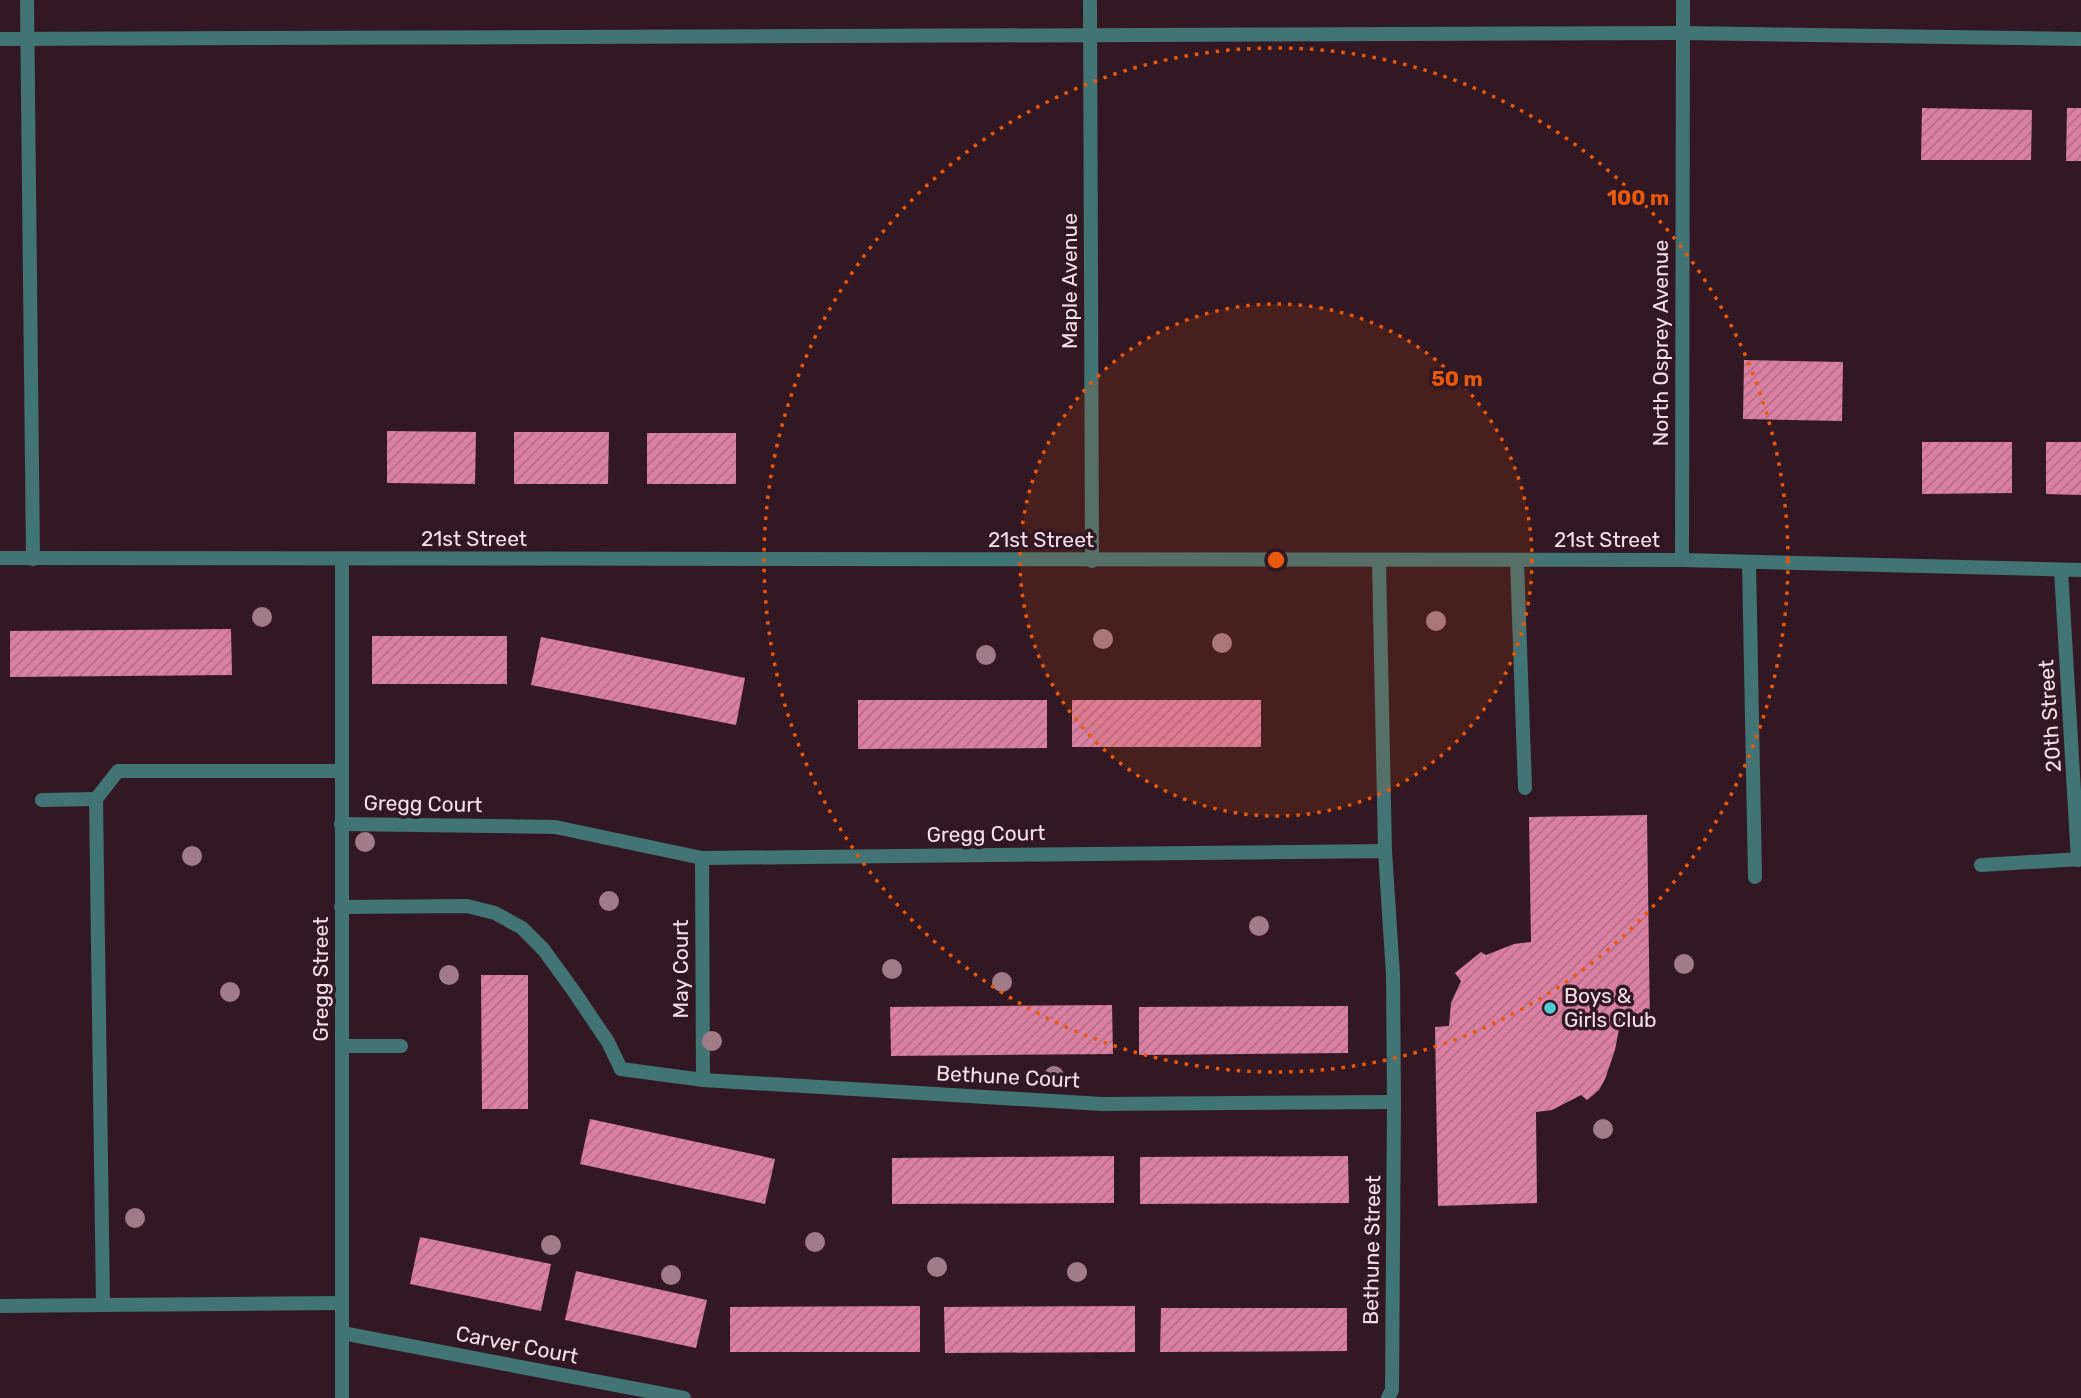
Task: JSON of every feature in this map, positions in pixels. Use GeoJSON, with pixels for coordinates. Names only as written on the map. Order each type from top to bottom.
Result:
{"type":"FeatureCollection","features":[{"type":"Feature","properties":{"kind":"street"},"geometry":{"type":"LineString","coordinates":[[27,0],[33,559]]}},
{"type":"Feature","properties":{"kind":"street","name":"Maple Avenue"},"geometry":{"type":"LineString","coordinates":[[1090,0],[1092,561]]}},
{"type":"Feature","properties":{"kind":"street","name":"North Osprey Avenue"},"geometry":{"type":"LineString","coordinates":[[1682,560],[1683,0]]}},
{"type":"Feature","properties":{"kind":"street"},"geometry":{"type":"LineString","coordinates":[[0,39],[1683,33],[2081,39]]}},
{"type":"Feature","properties":{"kind":"street","name":"21st Street"},"geometry":{"type":"LineString","coordinates":[[0,558],[1682,560],[2081,570]]}},
{"type":"Feature","properties":{"kind":"street","name":"Gregg Street"},"geometry":{"type":"LineString","coordinates":[[342,560],[342,1398]]}},
{"type":"Feature","properties":{"kind":"street"},"geometry":{"type":"LineString","coordinates":[[1379,561],[1385,851],[1393,975],[1394,1102]]}},
{"type":"Feature","properties":{"kind":"street"},"geometry":{"type":"LineString","coordinates":[[1517,561],[1525,788]]}},
{"type":"Feature","properties":{"kind":"street"},"geometry":{"type":"LineString","coordinates":[[1749,562],[1755,877]]}},
{"type":"Feature","properties":{"kind":"street","name":"20th Street"},"geometry":{"type":"LineString","coordinates":[[1980,865],[2080,860],[2061,569]]}},
{"type":"Feature","properties":{"kind":"street"},"geometry":{"type":"LineString","coordinates":[[103,1304],[96,799],[118,771],[341,771]]}},
{"type":"Feature","properties":{"kind":"street"},"geometry":{"type":"LineString","coordinates":[[42,800],[96,799]]}},
{"type":"Feature","properties":{"kind":"street","name":"Gregg Court"},"geometry":{"type":"LineString","coordinates":[[341,824],[555,827],[702,858],[1385,851]]}},
{"type":"Feature","properties":{"kind":"street","name":"May Court"},"geometry":{"type":"LineString","coordinates":[[702,858],[703,1080]]}},
{"type":"Feature","properties":{"kind":"street","name":"Bethune Court"},"geometry":{"type":"LineString","coordinates":[[341,907],[467,906],[495,913],[522,928],[544,950],[575,993],[608,1042],[621,1069],[703,1080],[1102,1104],[1394,1102]]}},
{"type":"Feature","properties":{"kind":"street"},"geometry":{"type":"LineString","coordinates":[[342,1046],[401,1046]]}},
{"type":"Feature","properties":{"kind":"street","name":"Bethune Street"},"geometry":{"type":"LineString","coordinates":[[1388,1398],[1392,1390],[1394,1102]]}},
{"type":"Feature","properties":{"kind":"street"},"geometry":{"type":"LineString","coordinates":[[0,1306],[342,1303]]}},
{"type":"Feature","properties":{"kind":"street","name":"Carver Court"},"geometry":{"type":"LineString","coordinates":[[342,1333],[684,1398]]}},
{"type":"Feature","properties":{"kind":"building"},"geometry":{"type":"Polygon","coordinates":[[[1922,108],[2032,110],[2031,160],[1921,160],[1922,108]]]}},
{"type":"Feature","properties":{"kind":"building"},"geometry":{"type":"Polygon","coordinates":[[[2067,108],[2081,108],[2081,161],[2066,161],[2067,108]]]}},
{"type":"Feature","properties":{"kind":"building"},"geometry":{"type":"Polygon","coordinates":[[[1744,360],[1843,362],[1842,421],[1743,419],[1744,360]]]}},
{"type":"Feature","properties":{"kind":"building"},"geometry":{"type":"Polygon","coordinates":[[[387,431],[476,432],[475,484],[387,483],[387,431]]]}},
{"type":"Feature","properties":{"kind":"building"},"geometry":{"type":"Polygon","coordinates":[[[514,432],[609,432],[608,484],[514,484],[514,432]]]}},
{"type":"Feature","properties":{"kind":"building"},"geometry":{"type":"Polygon","coordinates":[[[647,433],[736,433],[736,484],[647,484],[647,433]]]}},
{"type":"Feature","properties":{"kind":"building"},"geometry":{"type":"Polygon","coordinates":[[[1922,442],[2012,442],[2012,493],[1922,494],[1922,442]]]}},
{"type":"Feature","properties":{"kind":"building"},"geometry":{"type":"Polygon","coordinates":[[[2046,442],[2081,442],[2081,495],[2046,494],[2046,442]]]}},
{"type":"Feature","properties":{"kind":"building"},"geometry":{"type":"Polygon","coordinates":[[[231,629],[232,675],[10,677],[10,631],[231,629]]]}},
{"type":"Feature","properties":{"kind":"building"},"geometry":{"type":"Polygon","coordinates":[[[372,636],[507,636],[507,684],[372,684],[372,636]]]}},
{"type":"Feature","properties":{"kind":"building"},"geometry":{"type":"Polygon","coordinates":[[[541,637],[745,678],[736,725],[531,685],[541,637]]]}},
{"type":"Feature","properties":{"kind":"building"},"geometry":{"type":"Polygon","coordinates":[[[858,700],[1047,700],[1047,748],[858,749],[858,700]]]}},
{"type":"Feature","properties":{"kind":"building"},"geometry":{"type":"Polygon","coordinates":[[[1072,700],[1261,700],[1261,747],[1072,747],[1072,700]]]}},
{"type":"Feature","properties":{"kind":"building","name":"Boys & Girls Club"},"geometry":{"type":"Polygon","coordinates":[[[1647,815],[1650,1026],[1619,1029],[1605,1079],[1599,1090],[1587,1100],[1581,1095],[1552,1110],[1536,1112],[1537,1203],[1438,1206],[1435,1027],[1449,1026],[1451,1003],[1461,981],[1455,973],[1481,952],[1486,955],[1514,944],[1531,942],[1529,817],[1647,815]]]}},
{"type":"Feature","properties":{"kind":"building"},"geometry":{"type":"Polygon","coordinates":[[[481,975],[528,975],[528,1109],[482,1109],[481,975]]]}},
{"type":"Feature","properties":{"kind":"building"},"geometry":{"type":"Polygon","coordinates":[[[1112,1005],[1113,1054],[891,1056],[890,1007],[1112,1005]]]}},
{"type":"Feature","properties":{"kind":"building"},"geometry":{"type":"Polygon","coordinates":[[[1348,1006],[1348,1053],[1139,1055],[1139,1007],[1348,1006]]]}},
{"type":"Feature","properties":{"kind":"building"},"geometry":{"type":"Polygon","coordinates":[[[590,1119],[775,1159],[765,1204],[580,1164],[590,1119]]]}},
{"type":"Feature","properties":{"kind":"building"},"geometry":{"type":"Polygon","coordinates":[[[1114,1156],[1114,1203],[892,1204],[892,1158],[1114,1156]]]}},
{"type":"Feature","properties":{"kind":"building"},"geometry":{"type":"Polygon","coordinates":[[[1348,1156],[1349,1203],[1140,1204],[1140,1157],[1348,1156]]]}},
{"type":"Feature","properties":{"kind":"building"},"geometry":{"type":"Polygon","coordinates":[[[420,1237],[551,1264],[541,1311],[410,1284],[420,1237]]]}},
{"type":"Feature","properties":{"kind":"building"},"geometry":{"type":"Polygon","coordinates":[[[576,1271],[707,1300],[696,1348],[565,1320],[576,1271]]]}},
{"type":"Feature","properties":{"kind":"building"},"geometry":{"type":"Polygon","coordinates":[[[920,1306],[920,1352],[730,1352],[730,1307],[920,1306]]]}},
{"type":"Feature","properties":{"kind":"building"},"geometry":{"type":"Polygon","coordinates":[[[1135,1306],[1135,1352],[945,1353],[944,1307],[1135,1306]]]}},
{"type":"Feature","properties":{"kind":"building"},"geometry":{"type":"Polygon","coordinates":[[[1161,1308],[1347,1308],[1347,1351],[1160,1352],[1161,1308]]]}},
{"type":"Feature","properties":{"kind":"place","name":"Boys & Girls Club"},"geometry":{"type":"Point","coordinates":[1550,1008]}}]}
